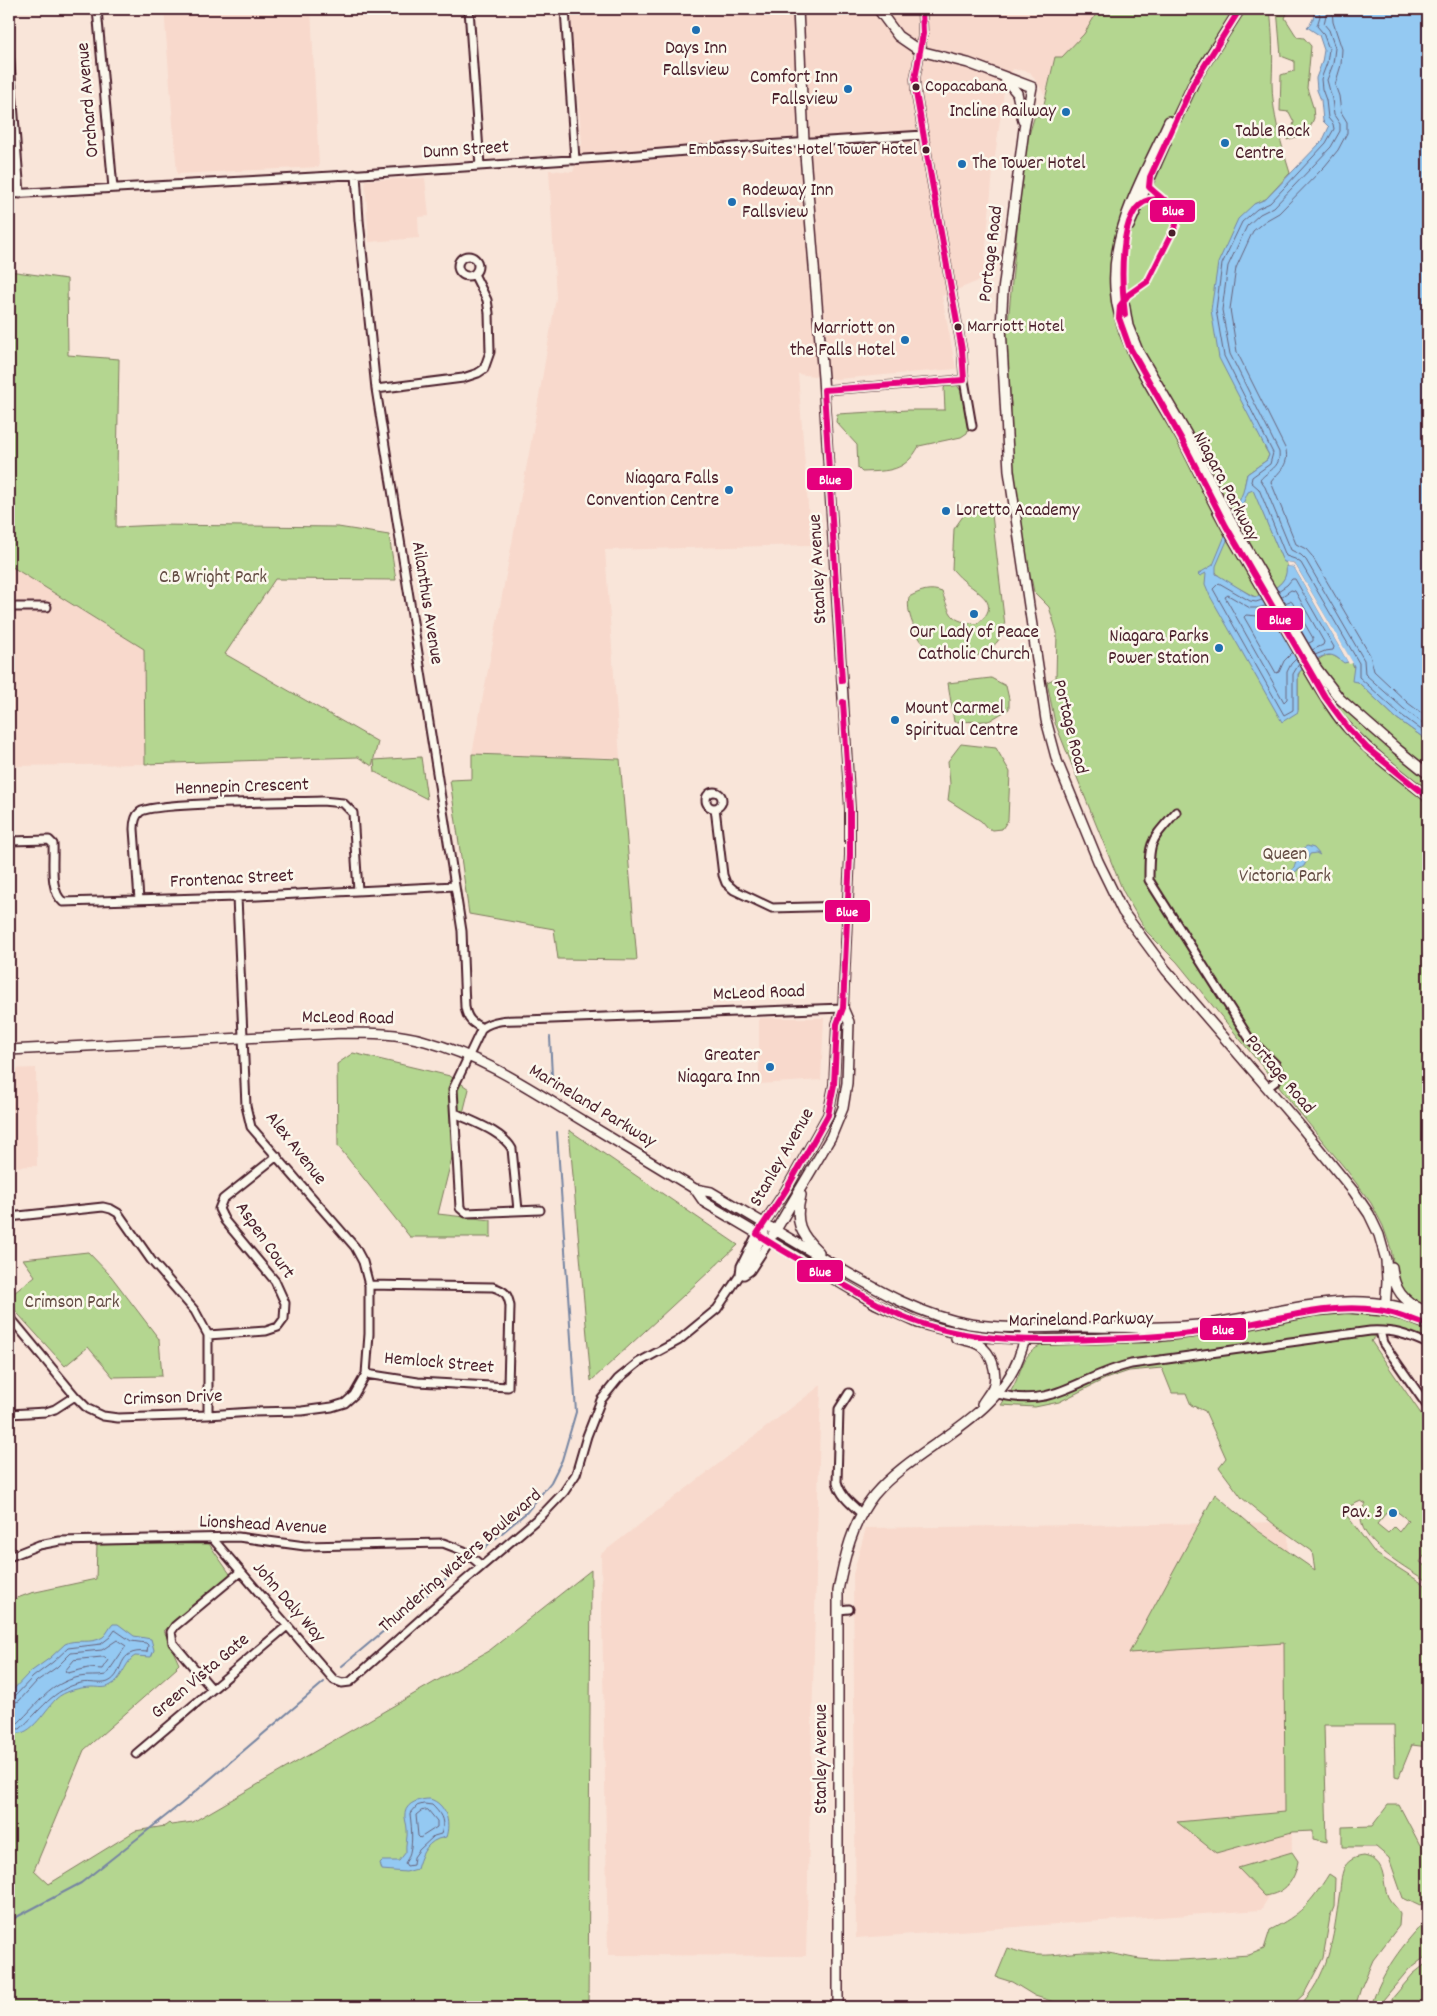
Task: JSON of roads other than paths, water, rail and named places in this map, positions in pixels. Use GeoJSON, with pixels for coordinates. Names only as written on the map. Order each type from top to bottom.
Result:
{"type":"FeatureCollection","features":[{"type":"Feature","properties":{"kind":"main road","name":"Stanley Avenue"},"geometry":{"type":"LineString","coordinates":[[763,1238],[764,1224],[828,1115],[834,1085],[837,1024],[843,1008],[848,906],[850,809],[824,390],[804,142],[798,9]]}},
{"type":"Feature","properties":{"kind":"main road"},"geometry":{"type":"LineString","coordinates":[[878,9],[898,36],[920,51]]}},
{"type":"Feature","properties":{"kind":"main road","name":"Niagara Parkway"},"geometry":{"type":"LineString","coordinates":[[1173,120],[1193,71],[1234,9]]}},
{"type":"Feature","properties":{"kind":"main road","name":"Niagara Parkway"},"geometry":{"type":"LineString","coordinates":[[1240,9],[1198,74],[1128,210],[1120,234],[1115,265],[1117,306],[1122,330],[1132,354],[1335,711],[1356,737],[1376,756],[1428,798]]}},
{"type":"Feature","properties":{"kind":"main road","name":"Portage Road"},"geometry":{"type":"LineString","coordinates":[[920,51],[968,63],[1032,87],[1024,129],[1003,291],[1001,327],[1008,471],[1046,720],[1057,761],[1098,861],[1123,912],[1166,970],[1268,1087],[1360,1201],[1379,1235],[1387,1267],[1386,1308]]}},
{"type":"Feature","properties":{"kind":"main road"},"geometry":{"type":"LineString","coordinates":[[1004,77],[1016,93],[1024,129]]}},
{"type":"Feature","properties":{"kind":"main road","name":"Niagara Parkway"},"geometry":{"type":"LineString","coordinates":[[1311,666],[1340,699],[1428,774]]}},
{"type":"Feature","properties":{"kind":"main road","name":"Stanley Avenue"},"geometry":{"type":"LineString","coordinates":[[763,1238],[776,1231],[804,1186],[831,1137],[843,1108],[847,1083],[849,1022],[843,1008]]}},
{"type":"Feature","properties":{"kind":"main road","name":"McLeod Road"},"geometry":{"type":"LineString","coordinates":[[9,1050],[244,1037],[375,1033],[401,1035],[426,1041],[470,1056]]}},
{"type":"Feature","properties":{"kind":"main road","name":"Marineland Parkway"},"geometry":{"type":"LineString","coordinates":[[470,1056],[509,1076],[696,1189],[712,1192],[832,1264],[895,1299],[934,1315],[970,1324],[996,1327],[1178,1327],[1230,1321],[1324,1302],[1347,1301],[1386,1308]]}},
{"type":"Feature","properties":{"kind":"main road"},"geometry":{"type":"LineString","coordinates":[[1337,1171],[1356,1188],[1379,1222],[1388,1242],[1394,1282],[1398,1291],[1410,1303],[1428,1312]]}},
{"type":"Feature","properties":{"kind":"main road"},"geometry":{"type":"LineString","coordinates":[[804,1186],[798,1208],[800,1228],[812,1246],[832,1264]]}},
{"type":"Feature","properties":{"kind":"main road","name":"Marineland Parkway"},"geometry":{"type":"LineString","coordinates":[[696,1189],[704,1202],[876,1304],[918,1323],[983,1338],[1025,1340],[1154,1337],[1230,1328],[1330,1309],[1386,1308]]}},
{"type":"Feature","properties":{"kind":"main road"},"geometry":{"type":"LineString","coordinates":[[876,1304],[905,1321],[932,1332],[979,1344],[987,1353],[994,1366],[995,1378],[992,1388],[976,1413]]}},
{"type":"Feature","properties":{"kind":"main road"},"geometry":{"type":"LineString","coordinates":[[1386,1308],[1428,1317]]}},
{"type":"Feature","properties":{"kind":"main road"},"geometry":{"type":"LineString","coordinates":[[1386,1308],[1428,1325]]}},
{"type":"Feature","properties":{"kind":"main road","name":"Stanley Avenue"},"geometry":{"type":"LineString","coordinates":[[838,2007],[838,1591],[846,1552],[862,1514],[873,1496],[890,1479],[998,1394],[1013,1372],[1025,1340],[1025,1328]]}},
{"type":"Feature","properties":{"kind":"street","name":"Orchard Avenue"},"geometry":{"type":"LineString","coordinates":[[97,9],[113,188]]}},
{"type":"Feature","properties":{"kind":"street"},"geometry":{"type":"LineString","coordinates":[[469,9],[480,166]]}},
{"type":"Feature","properties":{"kind":"street"},"geometry":{"type":"LineString","coordinates":[[565,9],[575,160]]}},
{"type":"Feature","properties":{"kind":"street"},"geometry":{"type":"LineString","coordinates":[[922,9],[923,34],[915,80],[962,350],[964,380],[972,426]]}},
{"type":"Feature","properties":{"kind":"street"},"geometry":{"type":"LineString","coordinates":[[9,51],[20,194]]}},
{"type":"Feature","properties":{"kind":"street","name":"Dunn Street"},"geometry":{"type":"LineString","coordinates":[[9,194],[575,160],[804,142],[924,135]]}},
{"type":"Feature","properties":{"kind":"street","name":"Ailanthus Avenue"},"geometry":{"type":"LineString","coordinates":[[356,174],[376,389],[462,932],[466,1016],[471,1022],[482,1028]]}},
{"type":"Feature","properties":{"kind":"street"},"geometry":{"type":"LineString","coordinates":[[376,389],[463,378],[478,374],[484,369],[490,352],[489,313],[487,300],[474,274]]}},
{"type":"Feature","properties":{"kind":"street"},"geometry":{"type":"LineString","coordinates":[[824,390],[964,380]]}},
{"type":"Feature","properties":{"kind":"street"},"geometry":{"type":"LineString","coordinates":[[9,607],[47,606]]}},
{"type":"Feature","properties":{"kind":"street","name":"Hennepin Crescent"},"geometry":{"type":"LineString","coordinates":[[139,900],[135,820],[140,812],[144,810],[170,806],[322,801],[343,803],[353,813],[358,891]]}},
{"type":"Feature","properties":{"kind":"street"},"geometry":{"type":"LineString","coordinates":[[715,808],[723,875],[726,883],[734,890],[772,908],[848,906]]}},
{"type":"Feature","properties":{"kind":"street"},"geometry":{"type":"LineString","coordinates":[[1176,812],[1153,838],[1149,850],[1149,880],[1249,1038],[1276,1065],[1279,1074],[1276,1081],[1268,1087]]}},
{"type":"Feature","properties":{"kind":"street","name":"Frontenac Street"},"geometry":{"type":"LineString","coordinates":[[9,841],[49,840],[53,844],[55,890],[59,898],[64,902],[237,897],[455,886]]}},
{"type":"Feature","properties":{"kind":"street","name":"Alex Avenue"},"geometry":{"type":"LineString","coordinates":[[237,897],[246,1106],[252,1127],[355,1247],[363,1262],[370,1285],[366,1374]]}},
{"type":"Feature","properties":{"kind":"street","name":"McLeod Road"},"geometry":{"type":"LineString","coordinates":[[482,1028],[492,1023],[508,1021],[843,1008]]}},
{"type":"Feature","properties":{"kind":"street"},"geometry":{"type":"LineString","coordinates":[[482,1028],[453,1089],[460,1208],[466,1213],[540,1210]]}},
{"type":"Feature","properties":{"kind":"street"},"geometry":{"type":"LineString","coordinates":[[454,1113],[509,1142],[512,1149],[518,1210]]}},
{"type":"Feature","properties":{"kind":"street","name":"Aspen Court"},"geometry":{"type":"LineString","coordinates":[[208,1335],[266,1331],[278,1327],[284,1319],[285,1303],[275,1280],[225,1220],[219,1209],[223,1199],[277,1156]]}},
{"type":"Feature","properties":{"kind":"street"},"geometry":{"type":"LineString","coordinates":[[9,1218],[95,1208],[112,1208],[125,1221],[151,1260],[195,1311],[208,1335],[208,1415]]}},
{"type":"Feature","properties":{"kind":"street","name":"Thundering Waters Boulevard"},"geometry":{"type":"LineString","coordinates":[[740,1279],[741,1266],[763,1238]]}},
{"type":"Feature","properties":{"kind":"street","name":"Thundering Waters Boulevard"},"geometry":{"type":"LineString","coordinates":[[344,1683],[354,1679],[544,1514],[564,1492],[576,1474],[594,1415],[602,1400],[618,1379],[639,1362],[678,1341],[717,1309],[740,1279],[750,1270],[763,1238]]}},
{"type":"Feature","properties":{"kind":"street","name":"Hemlock Street"},"geometry":{"type":"LineString","coordinates":[[366,1374],[418,1382],[508,1387],[510,1306],[508,1296],[504,1291],[493,1288],[370,1285]]}},
{"type":"Feature","properties":{"kind":"street","name":"Crimson Drive"},"geometry":{"type":"LineString","coordinates":[[9,1316],[75,1396],[88,1408],[103,1416],[118,1418],[252,1412],[302,1412],[345,1403],[354,1395],[366,1374]]}},
{"type":"Feature","properties":{"kind":"street"},"geometry":{"type":"LineString","coordinates":[[998,1394],[1017,1398],[1046,1397],[1061,1393],[1102,1372],[1131,1364],[1380,1331],[1405,1334],[1428,1344]]}},
{"type":"Feature","properties":{"kind":"street"},"geometry":{"type":"LineString","coordinates":[[1380,1331],[1383,1343],[1428,1406]]}},
{"type":"Feature","properties":{"kind":"street"},"geometry":{"type":"LineString","coordinates":[[849,1393],[839,1409],[837,1482],[843,1497],[862,1514]]}},
{"type":"Feature","properties":{"kind":"street"},"geometry":{"type":"LineString","coordinates":[[9,1414],[46,1412],[56,1409],[75,1396]]}},
{"type":"Feature","properties":{"kind":"street","name":"John Daly Way"},"geometry":{"type":"LineString","coordinates":[[212,1538],[334,1680],[344,1683]]}},
{"type":"Feature","properties":{"kind":"street","name":"Lionshead Avenue"},"geometry":{"type":"LineString","coordinates":[[9,1557],[39,1545],[60,1541],[252,1538],[305,1546],[443,1543],[464,1550],[482,1566]]}},
{"type":"Feature","properties":{"kind":"street"},"geometry":{"type":"LineString","coordinates":[[212,1689],[173,1643],[171,1632],[175,1626],[240,1572]]}},
{"type":"Feature","properties":{"kind":"street"},"geometry":{"type":"LineString","coordinates":[[838,1610],[849,1609]]}},
{"type":"Feature","properties":{"kind":"street","name":"Green Vista Gate"},"geometry":{"type":"LineString","coordinates":[[136,1754],[287,1626]]}},
{"type":"Feature","properties":{"kind":"water"},"geometry":{"type":"Polygon","coordinates":[[[1313,9],[1428,9],[1428,741],[1396,718],[1358,682],[1352,681],[1354,666],[1296,566],[1293,563],[1284,562],[1282,559],[1253,490],[1248,492],[1216,566],[1216,574],[1252,596],[1257,597],[1282,582],[1285,578],[1286,566],[1294,567],[1348,662],[1344,663],[1335,656],[1329,655],[1316,659],[1303,668],[1298,674],[1298,712],[1282,722],[1210,596],[1205,584],[1206,573],[1200,576],[1198,574],[1213,565],[1243,492],[1247,474],[1267,460],[1269,455],[1219,358],[1211,310],[1218,263],[1238,219],[1254,204],[1266,199],[1323,140],[1329,127],[1323,121],[1316,78],[1324,50],[1319,35],[1307,27],[1313,19],[1313,9]]]}},
{"type":"Feature","properties":{"kind":"water"},"geometry":{"type":"Polygon","coordinates":[[[1307,846],[1314,848],[1320,855],[1316,853],[1310,854],[1304,866],[1295,872],[1283,874],[1291,871],[1299,851],[1307,846]]]}},
{"type":"Feature","properties":{"kind":"water"},"geometry":{"type":"Polygon","coordinates":[[[113,1624],[118,1624],[134,1636],[151,1639],[154,1650],[151,1657],[135,1656],[132,1658],[117,1680],[109,1686],[83,1688],[63,1694],[56,1699],[41,1718],[29,1729],[16,1734],[9,1732],[9,1694],[29,1673],[65,1644],[69,1642],[94,1641],[104,1636],[113,1624]]]}},
{"type":"Feature","properties":{"kind":"water"},"geometry":{"type":"Polygon","coordinates":[[[430,1799],[440,1805],[446,1814],[448,1825],[446,1837],[433,1841],[426,1848],[417,1869],[406,1872],[382,1870],[380,1863],[382,1861],[399,1861],[406,1852],[407,1832],[405,1815],[408,1806],[414,1802],[430,1799]]]}},
{"type":"Feature","properties":{"kind":"waterway"},"geometry":{"type":"LineString","coordinates":[[550,1037],[552,1076]]}},
{"type":"Feature","properties":{"kind":"waterway"},"geometry":{"type":"LineString","coordinates":[[483,1549],[527,1512],[551,1482],[562,1460],[576,1412],[557,1132]]}},
{"type":"Feature","properties":{"kind":"waterway"},"geometry":{"type":"LineString","coordinates":[[342,1666],[466,1562]]}},
{"type":"Feature","properties":{"kind":"waterway"},"geometry":{"type":"LineString","coordinates":[[9,1921],[81,1883],[181,1804],[324,1682]]}},
{"type":"Feature","properties":{"kind":"place","name":"Days Inn Fallsview"},"geometry":{"type":"Point","coordinates":[696,30]}},
{"type":"Feature","properties":{"kind":"place","name":"Copacabana"},"geometry":{"type":"Point","coordinates":[916,87]}},
{"type":"Feature","properties":{"kind":"place","name":"Comfort Inn Fallsview"},"geometry":{"type":"Point","coordinates":[848,89]}},
{"type":"Feature","properties":{"kind":"place","name":"Incline Railway"},"geometry":{"type":"Point","coordinates":[1066,112]}},
{"type":"Feature","properties":{"kind":"place","name":"Table Rock Centre"},"geometry":{"type":"Point","coordinates":[1225,143]}},
{"type":"Feature","properties":{"kind":"place","name":"Embassy Suites Hotel Tower Hotel"},"geometry":{"type":"Point","coordinates":[926,150]}},
{"type":"Feature","properties":{"kind":"place","name":"The Tower Hotel"},"geometry":{"type":"Point","coordinates":[962,164]}},
{"type":"Feature","properties":{"kind":"place","name":"Rodeway Inn Fallsview"},"geometry":{"type":"Point","coordinates":[732,202]}},
{"type":"Feature","properties":{"kind":"place","name":"Marriott Hotel"},"geometry":{"type":"Point","coordinates":[958,327]}},
{"type":"Feature","properties":{"kind":"place","name":"Marriott on the Falls Hotel"},"geometry":{"type":"Point","coordinates":[905,340]}},
{"type":"Feature","properties":{"kind":"place","name":"Niagara Falls Convention Centre"},"geometry":{"type":"Point","coordinates":[729,490]}},
{"type":"Feature","properties":{"kind":"place","name":"Loretto Academy"},"geometry":{"type":"Point","coordinates":[946,511]}},
{"type":"Feature","properties":{"kind":"place","name":"Our Lady of Peace Catholic Church"},"geometry":{"type":"Point","coordinates":[974,614]}},
{"type":"Feature","properties":{"kind":"place","name":"Niagara Parks Power Station"},"geometry":{"type":"Point","coordinates":[1219,648]}},
{"type":"Feature","properties":{"kind":"place","name":"Mount Carmel Spiritual Centre"},"geometry":{"type":"Point","coordinates":[895,720]}},
{"type":"Feature","properties":{"kind":"place","name":"Greater Niagara Inn"},"geometry":{"type":"Point","coordinates":[770,1067]}},
{"type":"Feature","properties":{"kind":"place","name":"Pav. 3"},"geometry":{"type":"Point","coordinates":[1393,1513]}},
{"type":"Feature","properties":{"kind":"park label","name":"C.B Wright Park"},"geometry":{"type":"Point","coordinates":[213,578]}},
{"type":"Feature","properties":{"kind":"park label","name":"Queen Victoria Park"},"geometry":{"type":"Point","coordinates":[1285,866]}},
{"type":"Feature","properties":{"kind":"park label","name":"Crimson Park"},"geometry":{"type":"Point","coordinates":[72,1303]}}]}
